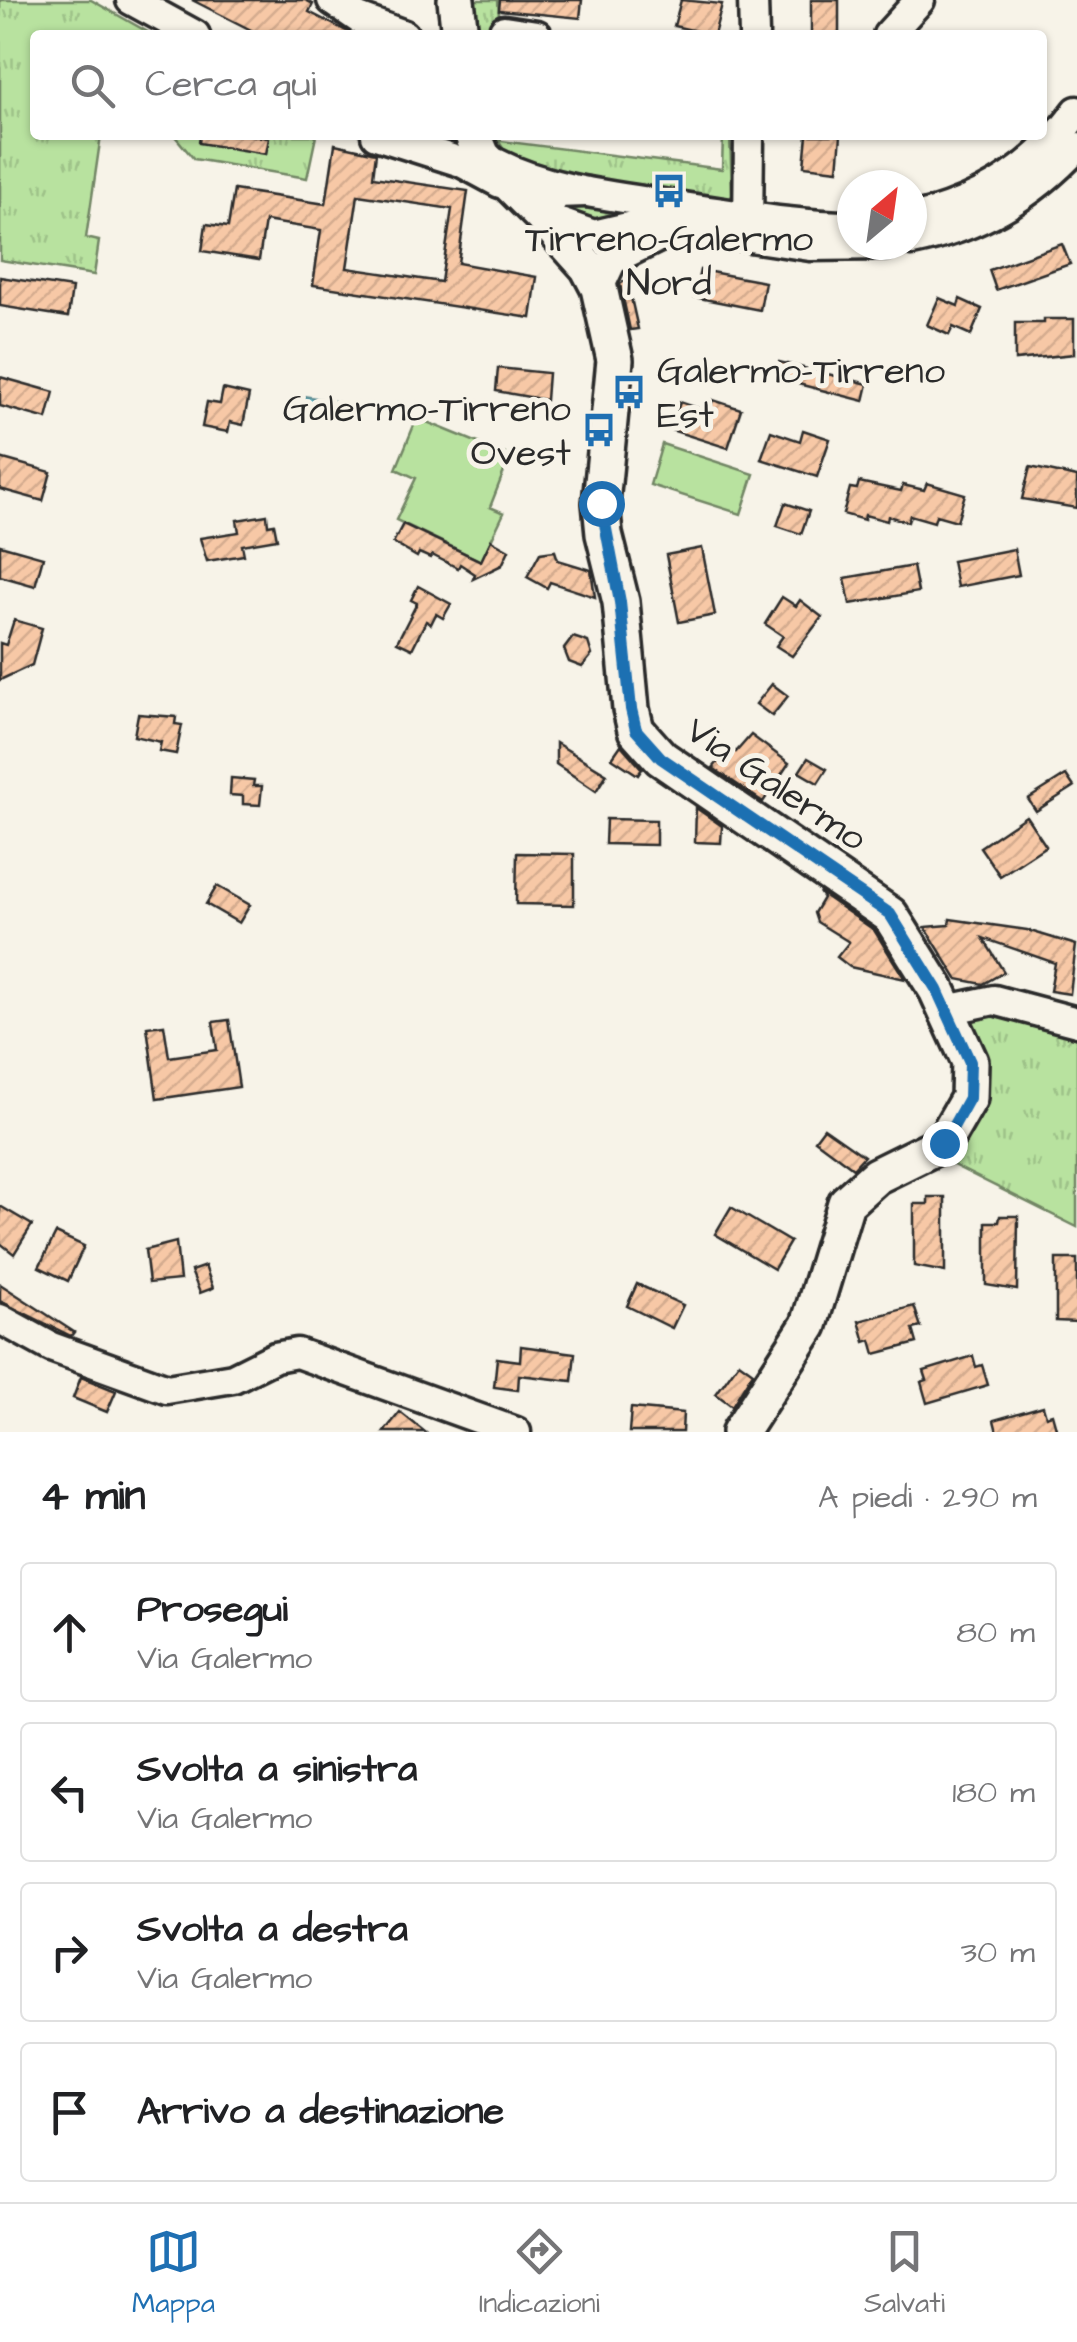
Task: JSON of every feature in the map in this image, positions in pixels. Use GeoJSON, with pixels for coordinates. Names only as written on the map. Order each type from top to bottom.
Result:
{"type":"FeatureCollection","features":[{"type":"Feature","properties":{"kind":"main road"},"geometry":{"type":"LineString","coordinates":[[456,0],[459,30]]}},
{"type":"Feature","properties":{"kind":"main road","name":"Via Galermo"},"geometry":{"type":"LineString","coordinates":[[478,145],[512,189],[543,216],[588,267],[599,288],[615,360],[601,503],[620,602],[636,730],[661,758],[890,914],[947,1010],[970,1062],[969,1098],[944,1143],[876,1176],[846,1203],[809,1324],[740,1432]]}},
{"type":"Feature","properties":{"kind":"street"},"geometry":{"type":"LineString","coordinates":[[131,0],[187,30]]}},
{"type":"Feature","properties":{"kind":"street"},"geometry":{"type":"LineString","coordinates":[[332,0],[358,18],[390,30]]}},
{"type":"Feature","properties":{"kind":"street"},"geometry":{"type":"LineString","coordinates":[[736,0],[737,30]]}},
{"type":"Feature","properties":{"kind":"street"},"geometry":{"type":"LineString","coordinates":[[753,0],[754,30]]}},
{"type":"Feature","properties":{"kind":"street"},"geometry":{"type":"LineString","coordinates":[[893,30],[920,0]]}},
{"type":"Feature","properties":{"kind":"street"},"geometry":{"type":"LineString","coordinates":[[927,214],[964,202],[1007,180],[1047,146],[1077,110]]}},
{"type":"Feature","properties":{"kind":"street"},"geometry":{"type":"LineString","coordinates":[[396,140],[461,162],[512,189]]}},
{"type":"Feature","properties":{"kind":"street"},"geometry":{"type":"LineString","coordinates":[[412,144],[439,144],[444,140]]}},
{"type":"Feature","properties":{"kind":"street"},"geometry":{"type":"LineString","coordinates":[[748,140],[748,227]]}},
{"type":"Feature","properties":{"kind":"street"},"geometry":{"type":"LineString","coordinates":[[478,145],[518,174],[837,247]]}},
{"type":"Feature","properties":{"kind":"street"},"geometry":{"type":"LineString","coordinates":[[927,236],[994,214],[1036,186],[1077,147]]}},
{"type":"Feature","properties":{"kind":"street"},"geometry":{"type":"LineString","coordinates":[[586,192],[556,192],[543,216],[594,235],[650,222],[695,230]]}},
{"type":"Feature","properties":{"kind":"street"},"geometry":{"type":"LineString","coordinates":[[599,288],[606,269],[624,250],[654,236],[748,227],[837,226]]}},
{"type":"Feature","properties":{"kind":"street"},"geometry":{"type":"LineString","coordinates":[[947,1010],[994,1000],[1077,1022]]}},
{"type":"Feature","properties":{"kind":"street"},"geometry":{"type":"LineString","coordinates":[[0,1319],[66,1354],[167,1389],[232,1378],[297,1352],[516,1432]]}},
{"type":"Feature","properties":{"kind":"green space"},"geometry":{"type":"Polygon","coordinates":[[[0,0],[91,0],[144,30],[30,30],[30,140],[100,140],[86,238],[99,241],[94,275],[0,260],[0,0]]]}},
{"type":"Feature","properties":{"kind":"green space"},"geometry":{"type":"Polygon","coordinates":[[[475,0],[498,0],[500,30],[478,30],[475,0]]]}},
{"type":"Feature","properties":{"kind":"green space"},"geometry":{"type":"Polygon","coordinates":[[[178,140],[315,140],[307,178],[194,159],[178,140]]]}},
{"type":"Feature","properties":{"kind":"green space"},"geometry":{"type":"Polygon","coordinates":[[[498,140],[722,169],[723,140],[730,140],[732,195],[730,199],[545,172],[508,157],[498,140]]]}},
{"type":"Feature","properties":{"kind":"green space"},"geometry":{"type":"Polygon","coordinates":[[[561,200],[644,212],[589,219],[569,210],[561,200]]]}},
{"type":"Feature","properties":{"kind":"green space"},"geometry":{"type":"Polygon","coordinates":[[[417,418],[510,456],[490,507],[504,513],[481,561],[396,520],[416,478],[396,469],[417,418]]]}},
{"type":"Feature","properties":{"kind":"green space"},"geometry":{"type":"Polygon","coordinates":[[[662,444],[754,474],[741,514],[650,485],[662,444]]]}},
{"type":"Feature","properties":{"kind":"green space"},"geometry":{"type":"Polygon","coordinates":[[[992,1011],[1068,1029],[1077,1041],[1077,1227],[953,1165],[978,1110],[966,1021],[992,1011]]]}},
{"type":"Feature","properties":{"kind":"water"},"geometry":{"type":"Polygon","coordinates":[[[303,396],[340,402],[337,421],[300,414],[303,396]]]}},
{"type":"Feature","properties":{"kind":"building"},"geometry":{"type":"Polygon","coordinates":[[[192,0],[305,0],[313,4],[309,12],[344,30],[251,30],[192,0]]]}},
{"type":"Feature","properties":{"kind":"building"},"geometry":{"type":"Polygon","coordinates":[[[500,0],[582,0],[580,18],[499,10],[500,0]]]}},
{"type":"Feature","properties":{"kind":"building"},"geometry":{"type":"Polygon","coordinates":[[[681,0],[722,4],[715,30],[674,26],[681,0]]]}},
{"type":"Feature","properties":{"kind":"building"},"geometry":{"type":"Polygon","coordinates":[[[811,0],[839,0],[839,30],[811,30],[811,0]]]}},
{"type":"Feature","properties":{"kind":"building"},"geometry":{"type":"Polygon","coordinates":[[[199,140],[269,140],[266,154],[199,143],[199,140]]]}},
{"type":"Feature","properties":{"kind":"building"},"geometry":{"type":"Polygon","coordinates":[[[807,140],[841,140],[838,170],[804,166],[807,140]]]}},
{"type":"Feature","properties":{"kind":"building"},"geometry":{"type":"Polygon","coordinates":[[[335,144],[376,153],[373,177],[468,191],[458,263],[537,277],[531,318],[313,285],[321,230],[265,221],[259,260],[202,251],[206,224],[228,227],[234,190],[326,204],[335,144]],[[358,195],[347,268],[441,282],[452,209],[358,195]]]}},
{"type":"Feature","properties":{"kind":"building"},"geometry":{"type":"Polygon","coordinates":[[[1062,244],[1070,264],[996,290],[989,270],[1062,244]]]}},
{"type":"Feature","properties":{"kind":"building"},"geometry":{"type":"Polygon","coordinates":[[[700,270],[765,282],[760,310],[694,297],[700,270]]]}},
{"type":"Feature","properties":{"kind":"building"},"geometry":{"type":"Polygon","coordinates":[[[0,277],[72,288],[68,317],[0,306],[0,277]]]}},
{"type":"Feature","properties":{"kind":"building"},"geometry":{"type":"Polygon","coordinates":[[[627,280],[638,329],[630,330],[620,284],[627,280]]]}},
{"type":"Feature","properties":{"kind":"building"},"geometry":{"type":"Polygon","coordinates":[[[939,298],[958,306],[960,299],[982,309],[971,335],[953,327],[949,335],[927,325],[939,298]]]}},
{"type":"Feature","properties":{"kind":"building"},"geometry":{"type":"Polygon","coordinates":[[[1044,319],[1074,319],[1074,354],[1015,360],[1015,323],[1044,323],[1044,319]]]}},
{"type":"Feature","properties":{"kind":"building"},"geometry":{"type":"Polygon","coordinates":[[[779,362],[868,384],[864,401],[775,378],[779,362]]]}},
{"type":"Feature","properties":{"kind":"building"},"geometry":{"type":"Polygon","coordinates":[[[498,368],[548,373],[546,400],[496,391],[498,368]]]}},
{"type":"Feature","properties":{"kind":"building"},"geometry":{"type":"Polygon","coordinates":[[[0,377],[54,392],[47,419],[0,406],[0,377]]]}},
{"type":"Feature","properties":{"kind":"building"},"geometry":{"type":"Polygon","coordinates":[[[223,389],[249,395],[243,425],[230,422],[228,432],[202,427],[207,402],[220,404],[223,389]]]}},
{"type":"Feature","properties":{"kind":"building"},"geometry":{"type":"Polygon","coordinates":[[[713,400],[741,409],[728,448],[671,430],[680,402],[709,412],[713,400]]]}},
{"type":"Feature","properties":{"kind":"building"},"geometry":{"type":"Polygon","coordinates":[[[803,430],[830,439],[817,477],[761,459],[771,431],[800,441],[803,430]]]}},
{"type":"Feature","properties":{"kind":"building"},"geometry":{"type":"Polygon","coordinates":[[[0,458],[51,472],[43,501],[0,489],[0,458]]]}},
{"type":"Feature","properties":{"kind":"building"},"geometry":{"type":"Polygon","coordinates":[[[1030,467],[1077,477],[1077,508],[1022,499],[1030,467]]]}},
{"type":"Feature","properties":{"kind":"building"},"geometry":{"type":"Polygon","coordinates":[[[859,482],[901,491],[903,485],[924,490],[927,483],[965,494],[957,521],[936,515],[934,522],[910,515],[908,522],[888,516],[887,521],[865,515],[864,520],[843,514],[850,488],[857,489],[859,482]]]}},
{"type":"Feature","properties":{"kind":"building"},"geometry":{"type":"Polygon","coordinates":[[[785,503],[809,511],[801,534],[777,526],[785,503]]]}},
{"type":"Feature","properties":{"kind":"building"},"geometry":{"type":"Polygon","coordinates":[[[267,515],[277,539],[242,545],[244,555],[207,561],[200,538],[239,532],[237,520],[267,515]]]}},
{"type":"Feature","properties":{"kind":"building"},"geometry":{"type":"Polygon","coordinates":[[[403,524],[481,561],[491,540],[509,550],[502,565],[473,579],[475,574],[460,564],[458,568],[432,555],[430,558],[419,553],[417,557],[393,543],[403,524]]]}},
{"type":"Feature","properties":{"kind":"building"},"geometry":{"type":"Polygon","coordinates":[[[0,545],[43,557],[35,586],[0,576],[0,545]]]}},
{"type":"Feature","properties":{"kind":"building"},"geometry":{"type":"Polygon","coordinates":[[[702,548],[715,615],[679,622],[666,555],[702,548]]]}},
{"type":"Feature","properties":{"kind":"building"},"geometry":{"type":"Polygon","coordinates":[[[1014,549],[1019,575],[957,587],[952,561],[1014,549]]]}},
{"type":"Feature","properties":{"kind":"building"},"geometry":{"type":"Polygon","coordinates":[[[555,551],[558,560],[591,570],[595,597],[550,582],[547,588],[527,577],[540,553],[555,551]]]}},
{"type":"Feature","properties":{"kind":"building"},"geometry":{"type":"Polygon","coordinates":[[[913,566],[918,592],[850,604],[845,578],[913,566]]]}},
{"type":"Feature","properties":{"kind":"building"},"geometry":{"type":"Polygon","coordinates":[[[418,586],[451,604],[443,618],[436,614],[431,624],[426,621],[412,649],[397,642],[417,603],[411,600],[418,586]]]}},
{"type":"Feature","properties":{"kind":"building"},"geometry":{"type":"Polygon","coordinates":[[[782,597],[796,606],[800,600],[822,617],[792,656],[776,646],[783,636],[765,624],[782,597]]]}},
{"type":"Feature","properties":{"kind":"building"},"geometry":{"type":"Polygon","coordinates":[[[14,620],[42,628],[32,665],[0,680],[0,643],[6,645],[14,620]]]}},
{"type":"Feature","properties":{"kind":"building"},"geometry":{"type":"Polygon","coordinates":[[[573,637],[588,642],[592,655],[582,667],[569,662],[564,649],[573,637]]]}},
{"type":"Feature","properties":{"kind":"building"},"geometry":{"type":"Polygon","coordinates":[[[772,684],[788,696],[772,716],[756,704],[772,684]]]}},
{"type":"Feature","properties":{"kind":"building"},"geometry":{"type":"Polygon","coordinates":[[[138,714],[176,717],[175,724],[182,725],[176,754],[159,751],[161,742],[134,736],[138,714]]]}},
{"type":"Feature","properties":{"kind":"building"},"geometry":{"type":"Polygon","coordinates":[[[751,735],[789,763],[763,802],[713,768],[730,747],[736,752],[751,735]]]}},
{"type":"Feature","properties":{"kind":"building"},"geometry":{"type":"Polygon","coordinates":[[[556,743],[607,774],[596,791],[556,764],[556,743]]]}},
{"type":"Feature","properties":{"kind":"building"},"geometry":{"type":"Polygon","coordinates":[[[621,745],[642,769],[638,775],[612,758],[621,745]]]}},
{"type":"Feature","properties":{"kind":"building"},"geometry":{"type":"Polygon","coordinates":[[[808,758],[827,769],[818,783],[799,772],[808,758]]]}},
{"type":"Feature","properties":{"kind":"building"},"geometry":{"type":"Polygon","coordinates":[[[1066,775],[1074,787],[1036,811],[1028,799],[1066,775]]]}},
{"type":"Feature","properties":{"kind":"building"},"geometry":{"type":"Polygon","coordinates":[[[231,778],[254,780],[253,786],[262,786],[260,805],[243,804],[243,796],[230,795],[231,778]]]}},
{"type":"Feature","properties":{"kind":"building"},"geometry":{"type":"Polygon","coordinates":[[[696,808],[722,826],[721,843],[695,842],[696,808]]]}},
{"type":"Feature","properties":{"kind":"building"},"geometry":{"type":"Polygon","coordinates":[[[1026,816],[1046,846],[1000,876],[980,847],[1026,816]]]}},
{"type":"Feature","properties":{"kind":"building"},"geometry":{"type":"Polygon","coordinates":[[[606,819],[656,820],[656,845],[605,844],[606,819]]]}},
{"type":"Feature","properties":{"kind":"building"},"geometry":{"type":"Polygon","coordinates":[[[517,853],[574,854],[574,905],[516,904],[517,853]]]}},
{"type":"Feature","properties":{"kind":"building"},"geometry":{"type":"Polygon","coordinates":[[[217,886],[250,905],[239,923],[206,904],[217,886]]]}},
{"type":"Feature","properties":{"kind":"building"},"geometry":{"type":"Polygon","coordinates":[[[819,892],[874,930],[905,979],[850,967],[837,957],[849,942],[817,922],[814,913],[823,898],[819,892]]]}},
{"type":"Feature","properties":{"kind":"building"},"geometry":{"type":"Polygon","coordinates":[[[950,919],[1027,930],[1076,945],[1070,994],[1050,991],[1055,963],[983,938],[1004,972],[983,984],[957,979],[925,927],[949,925],[950,919]]]}},
{"type":"Feature","properties":{"kind":"building"},"geometry":{"type":"Polygon","coordinates":[[[229,1020],[239,1087],[157,1099],[147,1027],[164,1025],[169,1057],[217,1050],[213,1022],[229,1020]]]}},
{"type":"Feature","properties":{"kind":"building"},"geometry":{"type":"Polygon","coordinates":[[[824,1128],[864,1156],[853,1168],[815,1140],[824,1128]]]}},
{"type":"Feature","properties":{"kind":"building"},"geometry":{"type":"Polygon","coordinates":[[[928,1197],[945,1197],[945,1272],[914,1266],[914,1204],[928,1204],[928,1197]]]}},
{"type":"Feature","properties":{"kind":"building"},"geometry":{"type":"Polygon","coordinates":[[[0,1206],[32,1225],[14,1254],[0,1243],[0,1206]]]}},
{"type":"Feature","properties":{"kind":"building"},"geometry":{"type":"Polygon","coordinates":[[[731,1207],[790,1242],[774,1269],[715,1234],[731,1207]]]}},
{"type":"Feature","properties":{"kind":"building"},"geometry":{"type":"Polygon","coordinates":[[[1000,1216],[1018,1216],[1017,1290],[986,1285],[986,1222],[999,1222],[1000,1216]]]}},
{"type":"Feature","properties":{"kind":"building"},"geometry":{"type":"Polygon","coordinates":[[[56,1233],[84,1246],[68,1281],[39,1267],[56,1233]]]}},
{"type":"Feature","properties":{"kind":"building"},"geometry":{"type":"Polygon","coordinates":[[[176,1242],[180,1280],[149,1283],[145,1250],[176,1242]]]}},
{"type":"Feature","properties":{"kind":"building"},"geometry":{"type":"Polygon","coordinates":[[[1056,1259],[1077,1259],[1077,1322],[1056,1321],[1056,1259]]]}},
{"type":"Feature","properties":{"kind":"building"},"geometry":{"type":"Polygon","coordinates":[[[205,1266],[213,1288],[200,1293],[191,1271],[205,1266]]]}},
{"type":"Feature","properties":{"kind":"building"},"geometry":{"type":"Polygon","coordinates":[[[0,1284],[74,1332],[71,1336],[0,1301],[0,1284]]]}},
{"type":"Feature","properties":{"kind":"building"},"geometry":{"type":"Polygon","coordinates":[[[637,1284],[683,1305],[672,1328],[627,1306],[637,1284]]]}},
{"type":"Feature","properties":{"kind":"building"},"geometry":{"type":"Polygon","coordinates":[[[914,1306],[921,1327],[913,1329],[917,1343],[875,1354],[871,1340],[865,1342],[859,1321],[914,1306]]]}},
{"type":"Feature","properties":{"kind":"building"},"geometry":{"type":"Polygon","coordinates":[[[521,1346],[575,1353],[572,1381],[519,1375],[518,1390],[494,1387],[497,1358],[520,1361],[521,1346]]]}},
{"type":"Feature","properties":{"kind":"building"},"geometry":{"type":"Polygon","coordinates":[[[973,1356],[976,1367],[982,1365],[988,1385],[927,1403],[921,1382],[927,1380],[924,1371],[973,1356]]]}},
{"type":"Feature","properties":{"kind":"building"},"geometry":{"type":"Polygon","coordinates":[[[739,1362],[753,1372],[732,1406],[716,1394],[739,1362]]]}},
{"type":"Feature","properties":{"kind":"building"},"geometry":{"type":"Polygon","coordinates":[[[81,1377],[116,1391],[107,1412],[73,1398],[81,1377]]]}},
{"type":"Feature","properties":{"kind":"building"},"geometry":{"type":"Polygon","coordinates":[[[1043,1406],[1046,1416],[1052,1414],[1057,1432],[997,1432],[994,1420],[1043,1406]]]}},
{"type":"Feature","properties":{"kind":"building"},"geometry":{"type":"Polygon","coordinates":[[[631,1408],[683,1413],[682,1432],[629,1432],[631,1408]]]}},
{"type":"Feature","properties":{"kind":"building"},"geometry":{"type":"Polygon","coordinates":[[[400,1412],[425,1432],[384,1432],[400,1412]]]}},
{"type":"Feature","properties":{"kind":"place","name":"Tirreno-Galermo Nord"},"geometry":{"type":"Point","coordinates":[669,191]}},
{"type":"Feature","properties":{"kind":"place","name":"Galermo-Tirreno Est"},"geometry":{"type":"Point","coordinates":[629,392]}},
{"type":"Feature","properties":{"kind":"place","name":"Galermo-Tirreno Ovest"},"geometry":{"type":"Point","coordinates":[599,430]}},
{"type":"Feature","properties":{"kind":"route"},"geometry":{"type":"LineString","coordinates":[[601,503],[620,602],[636,730],[661,758],[890,914],[937,990],[964,1041],[970,1062],[969,1098],[944,1143]]}}]}
